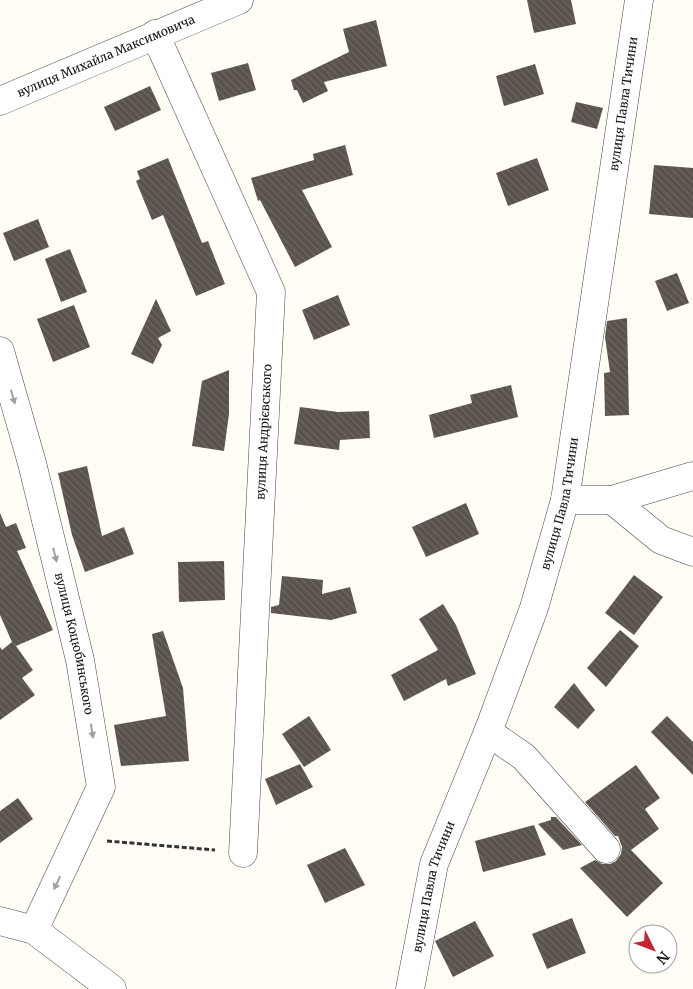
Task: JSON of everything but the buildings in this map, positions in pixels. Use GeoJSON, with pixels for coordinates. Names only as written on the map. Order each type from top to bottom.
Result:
{"type":"FeatureCollection","features":[{"type":"Feature","properties":{"kind":"street","name":"вулиця Михайла Максимовича"},"geometry":{"type":"LineString","coordinates":[[0,101],[239,0]]}},
{"type":"Feature","properties":{"kind":"street","name":"вулиця Павла Тичини"},"geometry":{"type":"LineString","coordinates":[[410,989],[434,864],[488,732],[534,608],[565,500],[639,0]]}},
{"type":"Feature","properties":{"kind":"street","name":"вулиця Андрієвського"},"geometry":{"type":"LineString","coordinates":[[155,34],[271,292],[243,853]]}},
{"type":"Feature","properties":{"kind":"street","name":"вулиця Коцюбинського"},"geometry":{"type":"LineString","coordinates":[[0,351],[32,464],[80,660],[101,787],[78,840],[34,930]]}},
{"type":"Feature","properties":{"kind":"street"},"geometry":{"type":"LineString","coordinates":[[565,500],[612,500],[693,476]]}},
{"type":"Feature","properties":{"kind":"street"},"geometry":{"type":"LineString","coordinates":[[612,500],[662,540],[693,552]]}},
{"type":"Feature","properties":{"kind":"street"},"geometry":{"type":"LineString","coordinates":[[488,732],[524,757],[606,849]]}},
{"type":"Feature","properties":{"kind":"street"},"geometry":{"type":"LineString","coordinates":[[0,922],[34,930],[112,989]]}},
{"type":"Feature","properties":{"kind":"path"},"geometry":{"type":"LineString","coordinates":[[78,840],[243,853]]}}]}
